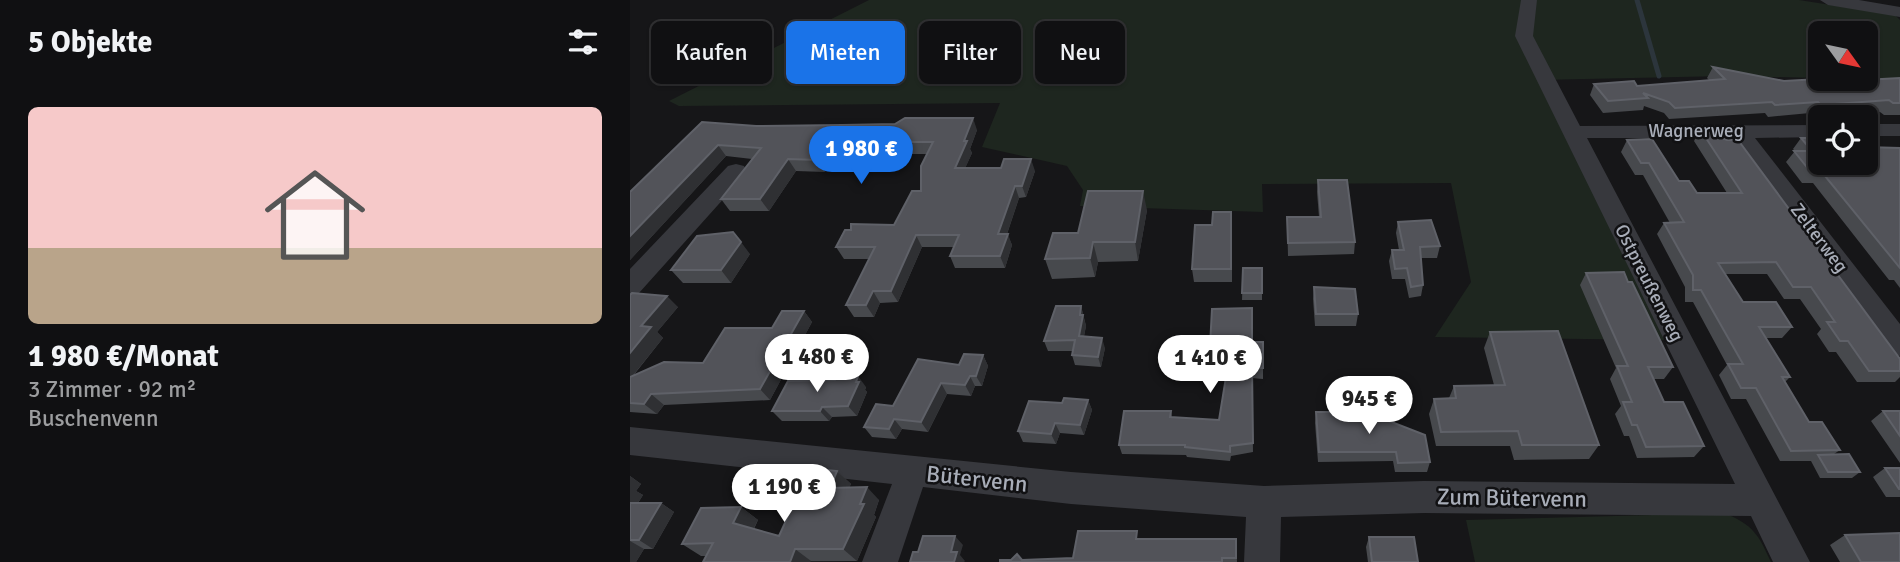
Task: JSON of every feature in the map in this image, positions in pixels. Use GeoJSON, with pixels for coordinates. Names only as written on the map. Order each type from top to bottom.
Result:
{"type":"FeatureCollection","features":[{"type":"Feature","properties":{"kind":"street","name":"Ostpreußenweg"},"geometry":{"type":"LineString","coordinates":[[1529,0],[1524,36],[1792,562]]}},
{"type":"Feature","properties":{"kind":"street"},"geometry":{"type":"LineString","coordinates":[[1828,0],[1900,12]]}},
{"type":"Feature","properties":{"kind":"street","name":"Zelterweg"},"geometry":{"type":"LineString","coordinates":[[1739,131],[1900,345]]}},
{"type":"Feature","properties":{"kind":"street","name":"Wagnerweg"},"geometry":{"type":"LineString","coordinates":[[1572,132],[1808,131]]}},
{"type":"Feature","properties":{"kind":"street"},"geometry":{"type":"LineString","coordinates":[[1878,132],[1896,134]]}},
{"type":"Feature","properties":{"kind":"street"},"geometry":{"type":"LineString","coordinates":[[630,286],[736,171]]}},
{"type":"Feature","properties":{"kind":"street","name":"Bütervenn"},"geometry":{"type":"LineString","coordinates":[[630,441],[1085,490],[1264,502]]}},
{"type":"Feature","properties":{"kind":"street"},"geometry":{"type":"LineString","coordinates":[[880,562],[912,473]]}},
{"type":"Feature","properties":{"kind":"street","name":"Zum Bütervenn"},"geometry":{"type":"LineString","coordinates":[[1264,502],[1424,497],[1760,500]]}},
{"type":"Feature","properties":{"kind":"street"},"geometry":{"type":"LineString","coordinates":[[1262,562],[1264,502]]}},
{"type":"Feature","properties":{"kind":"shaded area"},"geometry":{"type":"Polygon","coordinates":[[[869,0],[1799,0],[1895,15],[1900,20],[1900,80],[1878,80],[1878,21],[1808,21],[1808,78],[1726,76],[1538,80],[1668,340],[1435,337],[1471,282],[1451,183],[1262,184],[1263,212],[1080,206],[1083,190],[1067,166],[982,147],[1000,103],[679,106],[669,101],[703,84],[772,84],[772,49],[786,42],[786,84],[905,84],[905,21],[827,21],[869,0]]]}},
{"type":"Feature","properties":{"kind":"shaded area"},"geometry":{"type":"Polygon","coordinates":[[[1725,513],[1743,522],[1754,532],[1771,562],[1475,562],[1466,520],[1725,513]]]}},
{"type":"Feature","properties":{"kind":"building"},"geometry":{"type":"Polygon","coordinates":[[[1713,67],[1784,81],[1808,80],[1808,91],[1878,91],[1878,79],[1900,78],[1900,103],[1889,100],[1775,105],[1772,102],[1675,108],[1669,102],[1643,93],[1648,98],[1608,101],[1594,84],[1634,81],[1637,86],[1725,79],[1713,67]]]}},
{"type":"Feature","properties":{"kind":"building"},"geometry":{"type":"Polygon","coordinates":[[[905,118],[973,118],[964,141],[967,141],[955,168],[1001,168],[1004,159],[1031,159],[1022,186],[1015,186],[998,234],[1008,234],[1000,256],[950,256],[959,235],[916,235],[891,291],[873,291],[866,305],[846,305],[875,247],[836,247],[845,230],[851,230],[851,224],[894,225],[912,191],[921,191],[921,166],[933,142],[885,142],[882,148],[867,148],[856,137],[845,155],[821,155],[818,160],[788,159],[760,199],[721,199],[761,148],[718,145],[630,236],[630,192],[702,122],[756,126],[895,124],[905,118]]]}},
{"type":"Feature","properties":{"kind":"building"},"geometry":{"type":"Polygon","coordinates":[[[1700,129],[1727,140],[1738,140],[1900,359],[1900,371],[1869,371],[1848,341],[1840,341],[1827,322],[1835,322],[1811,287],[1793,287],[1776,262],[1718,263],[1743,302],[1776,302],[1792,327],[1759,327],[1790,377],[1782,377],[1809,422],[1822,422],[1840,450],[1791,451],[1756,388],[1741,388],[1728,364],[1743,364],[1701,290],[1693,290],[1693,275],[1664,223],[1684,222],[1649,163],[1641,163],[1627,140],[1652,139],[1679,181],[1689,181],[1697,193],[1742,193],[1700,129]]]}},
{"type":"Feature","properties":{"kind":"building"},"geometry":{"type":"Polygon","coordinates":[[[1878,147],[1900,148],[1900,268],[1824,175],[1878,175],[1878,147]]]}},
{"type":"Feature","properties":{"kind":"building"},"geometry":{"type":"Polygon","coordinates":[[[1794,151],[1808,151],[1808,168],[1794,151]]]}},
{"type":"Feature","properties":{"kind":"building"},"geometry":{"type":"Polygon","coordinates":[[[1318,180],[1347,180],[1355,242],[1288,243],[1287,217],[1321,217],[1318,180]]]}},
{"type":"Feature","properties":{"kind":"building"},"geometry":{"type":"Polygon","coordinates":[[[1088,191],[1143,191],[1135,242],[1093,242],[1090,258],[1045,259],[1053,233],[1078,233],[1088,191]]]}},
{"type":"Feature","properties":{"kind":"building"},"geometry":{"type":"Polygon","coordinates":[[[1213,212],[1231,212],[1231,269],[1192,269],[1195,225],[1212,225],[1213,212]]]}},
{"type":"Feature","properties":{"kind":"building"},"geometry":{"type":"Polygon","coordinates":[[[1431,220],[1440,246],[1420,247],[1423,285],[1411,287],[1407,268],[1395,269],[1392,250],[1404,250],[1398,222],[1431,220]]]}},
{"type":"Feature","properties":{"kind":"building"},"geometry":{"type":"Polygon","coordinates":[[[733,232],[741,242],[721,270],[671,270],[697,236],[733,232]]]}},
{"type":"Feature","properties":{"kind":"building"},"geometry":{"type":"Polygon","coordinates":[[[1243,268],[1262,268],[1262,293],[1242,293],[1243,268]]]}},
{"type":"Feature","properties":{"kind":"building"},"geometry":{"type":"Polygon","coordinates":[[[1624,272],[1628,282],[1632,282],[1673,367],[1648,367],[1664,402],[1683,402],[1704,446],[1646,447],[1637,425],[1632,425],[1623,402],[1632,402],[1617,366],[1628,366],[1586,273],[1624,272]]]}},
{"type":"Feature","properties":{"kind":"building"},"geometry":{"type":"Polygon","coordinates":[[[1314,287],[1355,289],[1358,314],[1316,314],[1314,287]]]}},
{"type":"Feature","properties":{"kind":"building"},"geometry":{"type":"Polygon","coordinates":[[[630,295],[667,296],[641,326],[651,327],[630,353],[630,295]]]}},
{"type":"Feature","properties":{"kind":"building"},"geometry":{"type":"Polygon","coordinates":[[[1056,306],[1081,306],[1080,315],[1083,315],[1079,336],[1102,338],[1098,357],[1072,355],[1075,340],[1044,341],[1056,306]]]}},
{"type":"Feature","properties":{"kind":"building"},"geometry":{"type":"Polygon","coordinates":[[[1252,308],[1252,342],[1263,342],[1263,368],[1252,368],[1253,443],[1230,446],[1230,452],[1185,445],[1119,445],[1124,411],[1171,411],[1170,417],[1219,420],[1227,371],[1216,370],[1222,346],[1210,346],[1212,309],[1252,308]]]}},
{"type":"Feature","properties":{"kind":"building"},"geometry":{"type":"Polygon","coordinates":[[[782,311],[804,311],[760,389],[651,394],[644,404],[630,403],[630,377],[664,362],[703,363],[725,328],[772,328],[782,311]]]}},
{"type":"Feature","properties":{"kind":"building"},"geometry":{"type":"Polygon","coordinates":[[[1558,331],[1599,445],[1522,445],[1518,431],[1441,432],[1434,399],[1456,398],[1454,386],[1505,385],[1490,332],[1558,331]]]}},
{"type":"Feature","properties":{"kind":"building"},"geometry":{"type":"Polygon","coordinates":[[[964,354],[983,355],[976,376],[970,376],[965,385],[941,383],[921,422],[894,419],[889,429],[864,427],[876,404],[893,406],[918,359],[959,365],[964,354]]]}},
{"type":"Feature","properties":{"kind":"building"},"geometry":{"type":"Polygon","coordinates":[[[837,376],[858,376],[856,382],[859,382],[848,406],[822,407],[820,411],[772,411],[788,381],[835,380],[837,376]]]}},
{"type":"Feature","properties":{"kind":"building"},"geometry":{"type":"Polygon","coordinates":[[[1064,398],[1088,400],[1080,425],[1055,423],[1051,434],[1018,431],[1029,401],[1062,403],[1064,398]]]}},
{"type":"Feature","properties":{"kind":"building"},"geometry":{"type":"Polygon","coordinates":[[[1883,411],[1900,411],[1900,436],[1883,411]]]}},
{"type":"Feature","properties":{"kind":"building"},"geometry":{"type":"Polygon","coordinates":[[[1316,412],[1366,412],[1425,435],[1430,462],[1398,463],[1396,452],[1319,452],[1316,412]]]}},
{"type":"Feature","properties":{"kind":"building"},"geometry":{"type":"Polygon","coordinates":[[[1849,454],[1860,472],[1828,472],[1818,455],[1849,454]]]}},
{"type":"Feature","properties":{"kind":"building"},"geometry":{"type":"Polygon","coordinates":[[[800,467],[837,471],[830,488],[867,487],[860,504],[864,504],[843,549],[795,549],[790,562],[703,562],[713,543],[682,544],[701,508],[741,507],[733,523],[779,536],[799,492],[789,492],[800,467]]]}},
{"type":"Feature","properties":{"kind":"building"},"geometry":{"type":"Polygon","coordinates":[[[1885,468],[1900,468],[1900,489],[1899,489],[1885,468]]]}},
{"type":"Feature","properties":{"kind":"building"},"geometry":{"type":"Polygon","coordinates":[[[630,503],[661,503],[639,540],[630,540],[630,503]]]}},
{"type":"Feature","properties":{"kind":"building"},"geometry":{"type":"Polygon","coordinates":[[[1078,531],[1137,531],[1136,539],[1236,539],[1236,558],[1222,558],[1222,562],[1000,562],[1011,560],[1017,554],[1022,560],[1073,558],[1078,531]]]}},
{"type":"Feature","properties":{"kind":"building"},"geometry":{"type":"Polygon","coordinates":[[[1900,533],[1900,562],[1861,562],[1845,535],[1900,533]]]}},
{"type":"Feature","properties":{"kind":"building"},"geometry":{"type":"Polygon","coordinates":[[[923,536],[955,536],[951,552],[957,552],[954,562],[910,562],[913,552],[918,552],[923,536]]]}},
{"type":"Feature","properties":{"kind":"building"},"geometry":{"type":"Polygon","coordinates":[[[1369,537],[1414,537],[1418,562],[1372,562],[1369,537]]]}},
{"type":"Feature","properties":{"kind":"waterway"},"geometry":{"type":"LineString","coordinates":[[1637,0],[1659,76]]}}]}
